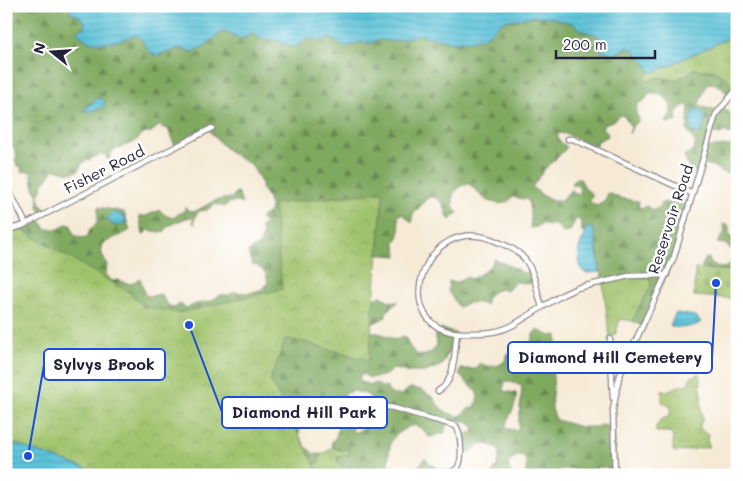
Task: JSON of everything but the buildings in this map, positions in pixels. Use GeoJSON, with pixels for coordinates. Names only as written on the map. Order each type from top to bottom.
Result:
{"type":"FeatureCollection","features":[{"type":"Feature","properties":{"kind":"street","name":"Reservoir Road"},"geometry":{"type":"LineString","coordinates":[[614,475],[613,410],[616,389],[623,366],[667,274],[716,114],[737,89]]}},
{"type":"Feature","properties":{"kind":"street","name":"Fisher Road"},"geometry":{"type":"LineString","coordinates":[[6,230],[26,224],[212,128]]}},
{"type":"Feature","properties":{"kind":"street"},"geometry":{"type":"LineString","coordinates":[[568,139],[573,139],[693,194]]}},
{"type":"Feature","properties":{"kind":"street"},"geometry":{"type":"LineString","coordinates":[[6,184],[26,224]]}},
{"type":"Feature","properties":{"kind":"street"},"geometry":{"type":"LineString","coordinates":[[542,307],[532,272],[520,254],[483,235],[459,236],[443,246],[428,263],[422,274],[419,292],[424,310],[431,320],[446,331],[457,333],[492,333],[515,324],[567,293],[582,287],[629,276],[667,274]]}},
{"type":"Feature","properties":{"kind":"street"},"geometry":{"type":"LineString","coordinates":[[438,391],[444,388],[449,380],[457,333]]}},
{"type":"Feature","properties":{"kind":"street"},"geometry":{"type":"LineString","coordinates":[[610,339],[613,410]]}},
{"type":"Feature","properties":{"kind":"street"},"geometry":{"type":"LineString","coordinates":[[736,378],[737,387]]}},
{"type":"Feature","properties":{"kind":"street"},"geometry":{"type":"LineString","coordinates":[[358,402],[394,408],[456,426],[459,434],[460,463],[453,472],[444,475]]}},
{"type":"Feature","properties":{"kind":"green space"},"geometry":{"type":"Polygon","coordinates":[[[6,6],[71,6],[71,12],[79,16],[85,23],[85,27],[77,34],[99,42],[113,42],[136,35],[140,37],[147,48],[161,56],[176,49],[187,52],[213,39],[223,31],[228,32],[235,38],[246,38],[253,32],[258,38],[275,40],[293,47],[308,38],[321,40],[331,38],[335,39],[340,45],[347,46],[380,40],[394,41],[419,35],[457,42],[485,37],[503,21],[537,16],[574,24],[582,31],[595,34],[603,40],[602,47],[620,53],[626,48],[635,50],[651,72],[645,76],[647,81],[659,77],[675,80],[688,74],[693,69],[717,73],[737,87],[737,103],[716,84],[707,84],[699,104],[702,107],[718,110],[721,107],[733,115],[732,121],[737,124],[737,132],[732,135],[723,131],[721,134],[710,133],[707,147],[732,146],[733,152],[737,154],[737,175],[721,172],[713,166],[702,163],[698,173],[689,169],[684,155],[692,152],[696,144],[687,130],[689,108],[687,105],[682,106],[676,113],[677,121],[665,123],[671,112],[669,102],[666,98],[656,94],[649,94],[645,100],[637,104],[636,114],[639,118],[638,122],[633,125],[629,134],[631,127],[624,116],[620,115],[613,121],[604,124],[602,128],[607,132],[608,136],[598,141],[595,148],[566,134],[558,133],[558,140],[567,147],[544,170],[532,187],[545,197],[556,201],[572,189],[575,194],[581,193],[578,186],[571,184],[574,179],[580,179],[586,189],[593,195],[590,200],[591,203],[597,206],[605,201],[608,193],[620,198],[637,201],[641,208],[646,206],[653,210],[657,209],[663,202],[690,203],[669,269],[642,326],[632,321],[651,286],[650,277],[628,276],[603,283],[597,246],[586,228],[586,234],[582,232],[579,219],[576,219],[570,231],[566,233],[561,232],[554,224],[546,225],[542,223],[537,227],[530,228],[531,218],[528,200],[513,197],[507,202],[499,204],[486,200],[469,184],[462,185],[453,194],[453,206],[458,213],[453,215],[451,219],[449,219],[442,202],[434,197],[427,198],[412,216],[412,223],[403,214],[398,215],[399,233],[397,240],[394,242],[397,256],[373,253],[372,300],[381,296],[389,301],[398,302],[386,312],[386,317],[372,324],[371,331],[396,340],[403,336],[406,337],[414,352],[423,355],[428,354],[437,345],[435,335],[441,328],[457,334],[455,348],[450,349],[442,365],[425,372],[407,373],[402,370],[392,369],[384,375],[370,378],[363,374],[359,378],[361,382],[370,385],[377,383],[381,387],[387,387],[388,391],[393,395],[401,395],[410,388],[422,390],[435,399],[438,405],[445,411],[460,416],[468,409],[475,407],[478,397],[476,391],[459,375],[461,369],[476,369],[480,363],[488,366],[501,364],[512,350],[516,353],[524,352],[533,339],[533,334],[538,330],[550,336],[557,335],[552,403],[557,420],[580,427],[596,427],[601,425],[614,427],[615,469],[598,467],[594,475],[584,475],[575,469],[560,470],[556,475],[525,475],[526,461],[521,455],[513,458],[508,464],[513,475],[491,475],[498,463],[499,450],[490,445],[479,444],[471,452],[464,452],[463,441],[465,435],[473,432],[474,427],[466,421],[452,421],[445,427],[445,433],[429,437],[418,427],[408,427],[393,438],[389,450],[388,463],[392,470],[400,473],[419,466],[425,458],[438,468],[459,475],[325,475],[328,472],[342,471],[343,468],[337,461],[338,457],[342,454],[351,453],[348,449],[340,450],[333,447],[331,443],[336,437],[338,428],[335,424],[313,424],[300,428],[299,435],[306,447],[314,454],[321,454],[319,463],[306,466],[6,400],[12,229],[38,217],[46,229],[59,229],[66,224],[71,225],[74,235],[82,238],[88,236],[90,229],[97,224],[98,207],[124,212],[130,230],[101,247],[107,265],[106,274],[112,281],[117,280],[131,284],[140,278],[145,295],[161,294],[167,304],[174,308],[180,304],[186,308],[211,301],[220,295],[229,295],[235,292],[249,293],[265,287],[268,282],[266,273],[256,265],[252,265],[248,252],[261,243],[263,233],[260,228],[266,222],[261,220],[261,217],[271,209],[267,196],[261,188],[262,184],[251,164],[229,151],[208,130],[175,146],[168,129],[159,126],[151,132],[143,134],[133,143],[113,150],[109,157],[110,162],[104,154],[82,163],[78,171],[71,173],[55,169],[42,184],[43,188],[39,194],[40,202],[46,212],[42,214],[38,207],[39,198],[34,188],[31,172],[22,172],[21,167],[17,165],[15,160],[17,156],[15,149],[11,145],[6,144],[6,6]],[[505,381],[503,391],[516,393],[517,397],[505,428],[518,431],[522,385],[505,381]],[[354,391],[343,396],[341,404],[344,414],[351,419],[353,433],[370,424],[373,417],[371,398],[366,394],[354,391]]]}},
{"type":"Feature","properties":{"kind":"green space"},"geometry":{"type":"Polygon","coordinates":[[[737,34],[737,87],[715,71],[693,69],[688,74],[675,80],[659,77],[647,81],[645,79],[645,76],[651,72],[657,71],[737,34]]]}},
{"type":"Feature","properties":{"kind":"green space"},"geometry":{"type":"Polygon","coordinates":[[[236,192],[239,194],[242,204],[232,202],[224,207],[215,204],[207,210],[197,213],[194,221],[195,225],[193,222],[194,218],[187,218],[168,226],[165,231],[149,230],[143,235],[139,216],[146,216],[160,210],[165,215],[173,218],[185,210],[185,206],[187,210],[194,212],[216,200],[232,198],[236,192]]]}},
{"type":"Feature","properties":{"kind":"green space"},"geometry":{"type":"Polygon","coordinates":[[[383,192],[369,360],[286,338],[270,380],[320,475],[6,475],[6,231],[22,230],[132,294],[144,307],[179,313],[282,289],[274,204],[383,192]]]}},
{"type":"Feature","properties":{"kind":"green space"},"geometry":{"type":"Polygon","coordinates":[[[723,224],[729,226],[729,234],[733,237],[731,245],[737,248],[737,270],[701,268],[705,259],[709,258],[710,262],[720,268],[727,267],[731,261],[732,250],[725,244],[717,243],[725,232],[723,224]]]}},
{"type":"Feature","properties":{"kind":"green space"},"geometry":{"type":"Polygon","coordinates":[[[494,259],[523,273],[531,270],[535,282],[528,284],[515,282],[507,291],[502,289],[490,294],[485,305],[471,303],[464,304],[459,308],[448,291],[449,281],[458,282],[466,276],[471,279],[474,278],[488,268],[494,259]]]}},
{"type":"Feature","properties":{"kind":"green space"},"geometry":{"type":"Polygon","coordinates":[[[695,269],[737,271],[737,299],[694,296],[695,269]]]}},
{"type":"Feature","properties":{"kind":"green space"},"geometry":{"type":"Polygon","coordinates":[[[650,277],[651,286],[635,318],[632,321],[620,319],[615,335],[610,338],[603,284],[621,278],[650,277]]]}},
{"type":"Feature","properties":{"kind":"green space"},"geometry":{"type":"Polygon","coordinates":[[[700,373],[703,419],[700,428],[708,434],[707,440],[709,445],[708,447],[676,452],[673,451],[673,435],[669,432],[656,432],[658,424],[669,416],[671,409],[669,405],[662,402],[662,391],[688,384],[690,378],[700,373]]]}},
{"type":"Feature","properties":{"kind":"green space"},"geometry":{"type":"Polygon","coordinates":[[[333,447],[340,450],[348,449],[351,453],[349,455],[342,454],[337,461],[343,468],[342,471],[328,472],[325,475],[312,475],[306,466],[333,447]]]}},
{"type":"Feature","properties":{"kind":"water"},"geometry":{"type":"Polygon","coordinates":[[[71,6],[737,6],[737,34],[657,71],[651,72],[641,57],[635,53],[635,50],[626,48],[615,54],[601,50],[603,41],[595,34],[582,31],[574,24],[537,16],[503,21],[485,37],[457,42],[419,35],[394,41],[380,40],[347,46],[340,45],[331,38],[321,40],[308,38],[293,47],[275,40],[258,38],[253,32],[246,37],[240,38],[223,31],[203,47],[192,52],[179,48],[157,56],[150,52],[136,35],[105,43],[97,43],[83,38],[76,32],[85,27],[85,23],[79,16],[70,12],[71,6]]]}},
{"type":"Feature","properties":{"kind":"water"},"geometry":{"type":"Polygon","coordinates":[[[98,98],[105,100],[104,106],[94,111],[83,110],[98,98]]]}},
{"type":"Feature","properties":{"kind":"water"},"geometry":{"type":"Polygon","coordinates":[[[694,109],[706,116],[701,133],[691,130],[694,109]]]}},
{"type":"Feature","properties":{"kind":"water"},"geometry":{"type":"Polygon","coordinates":[[[113,212],[123,216],[126,220],[124,224],[118,226],[110,223],[108,219],[113,212]]]}},
{"type":"Feature","properties":{"kind":"water"},"geometry":{"type":"Polygon","coordinates":[[[586,228],[594,230],[600,272],[585,273],[580,265],[578,250],[585,236],[586,228]]]}},
{"type":"Feature","properties":{"kind":"water"},"geometry":{"type":"Polygon","coordinates":[[[676,313],[695,316],[701,322],[691,326],[672,327],[670,325],[676,313]]]}},
{"type":"Feature","properties":{"kind":"water"},"geometry":{"type":"Polygon","coordinates":[[[6,441],[93,471],[96,475],[6,475],[6,441]]]}},
{"type":"Feature","properties":{"kind":"place","name":"Diamond Hill Cemetery"},"geometry":{"type":"Point","coordinates":[716,283]}},
{"type":"Feature","properties":{"kind":"place","name":"Diamond Hill Park"},"geometry":{"type":"Point","coordinates":[189,325]}},
{"type":"Feature","properties":{"kind":"place","name":"Sylvys Brook"},"geometry":{"type":"Point","coordinates":[28,456]}}]}
